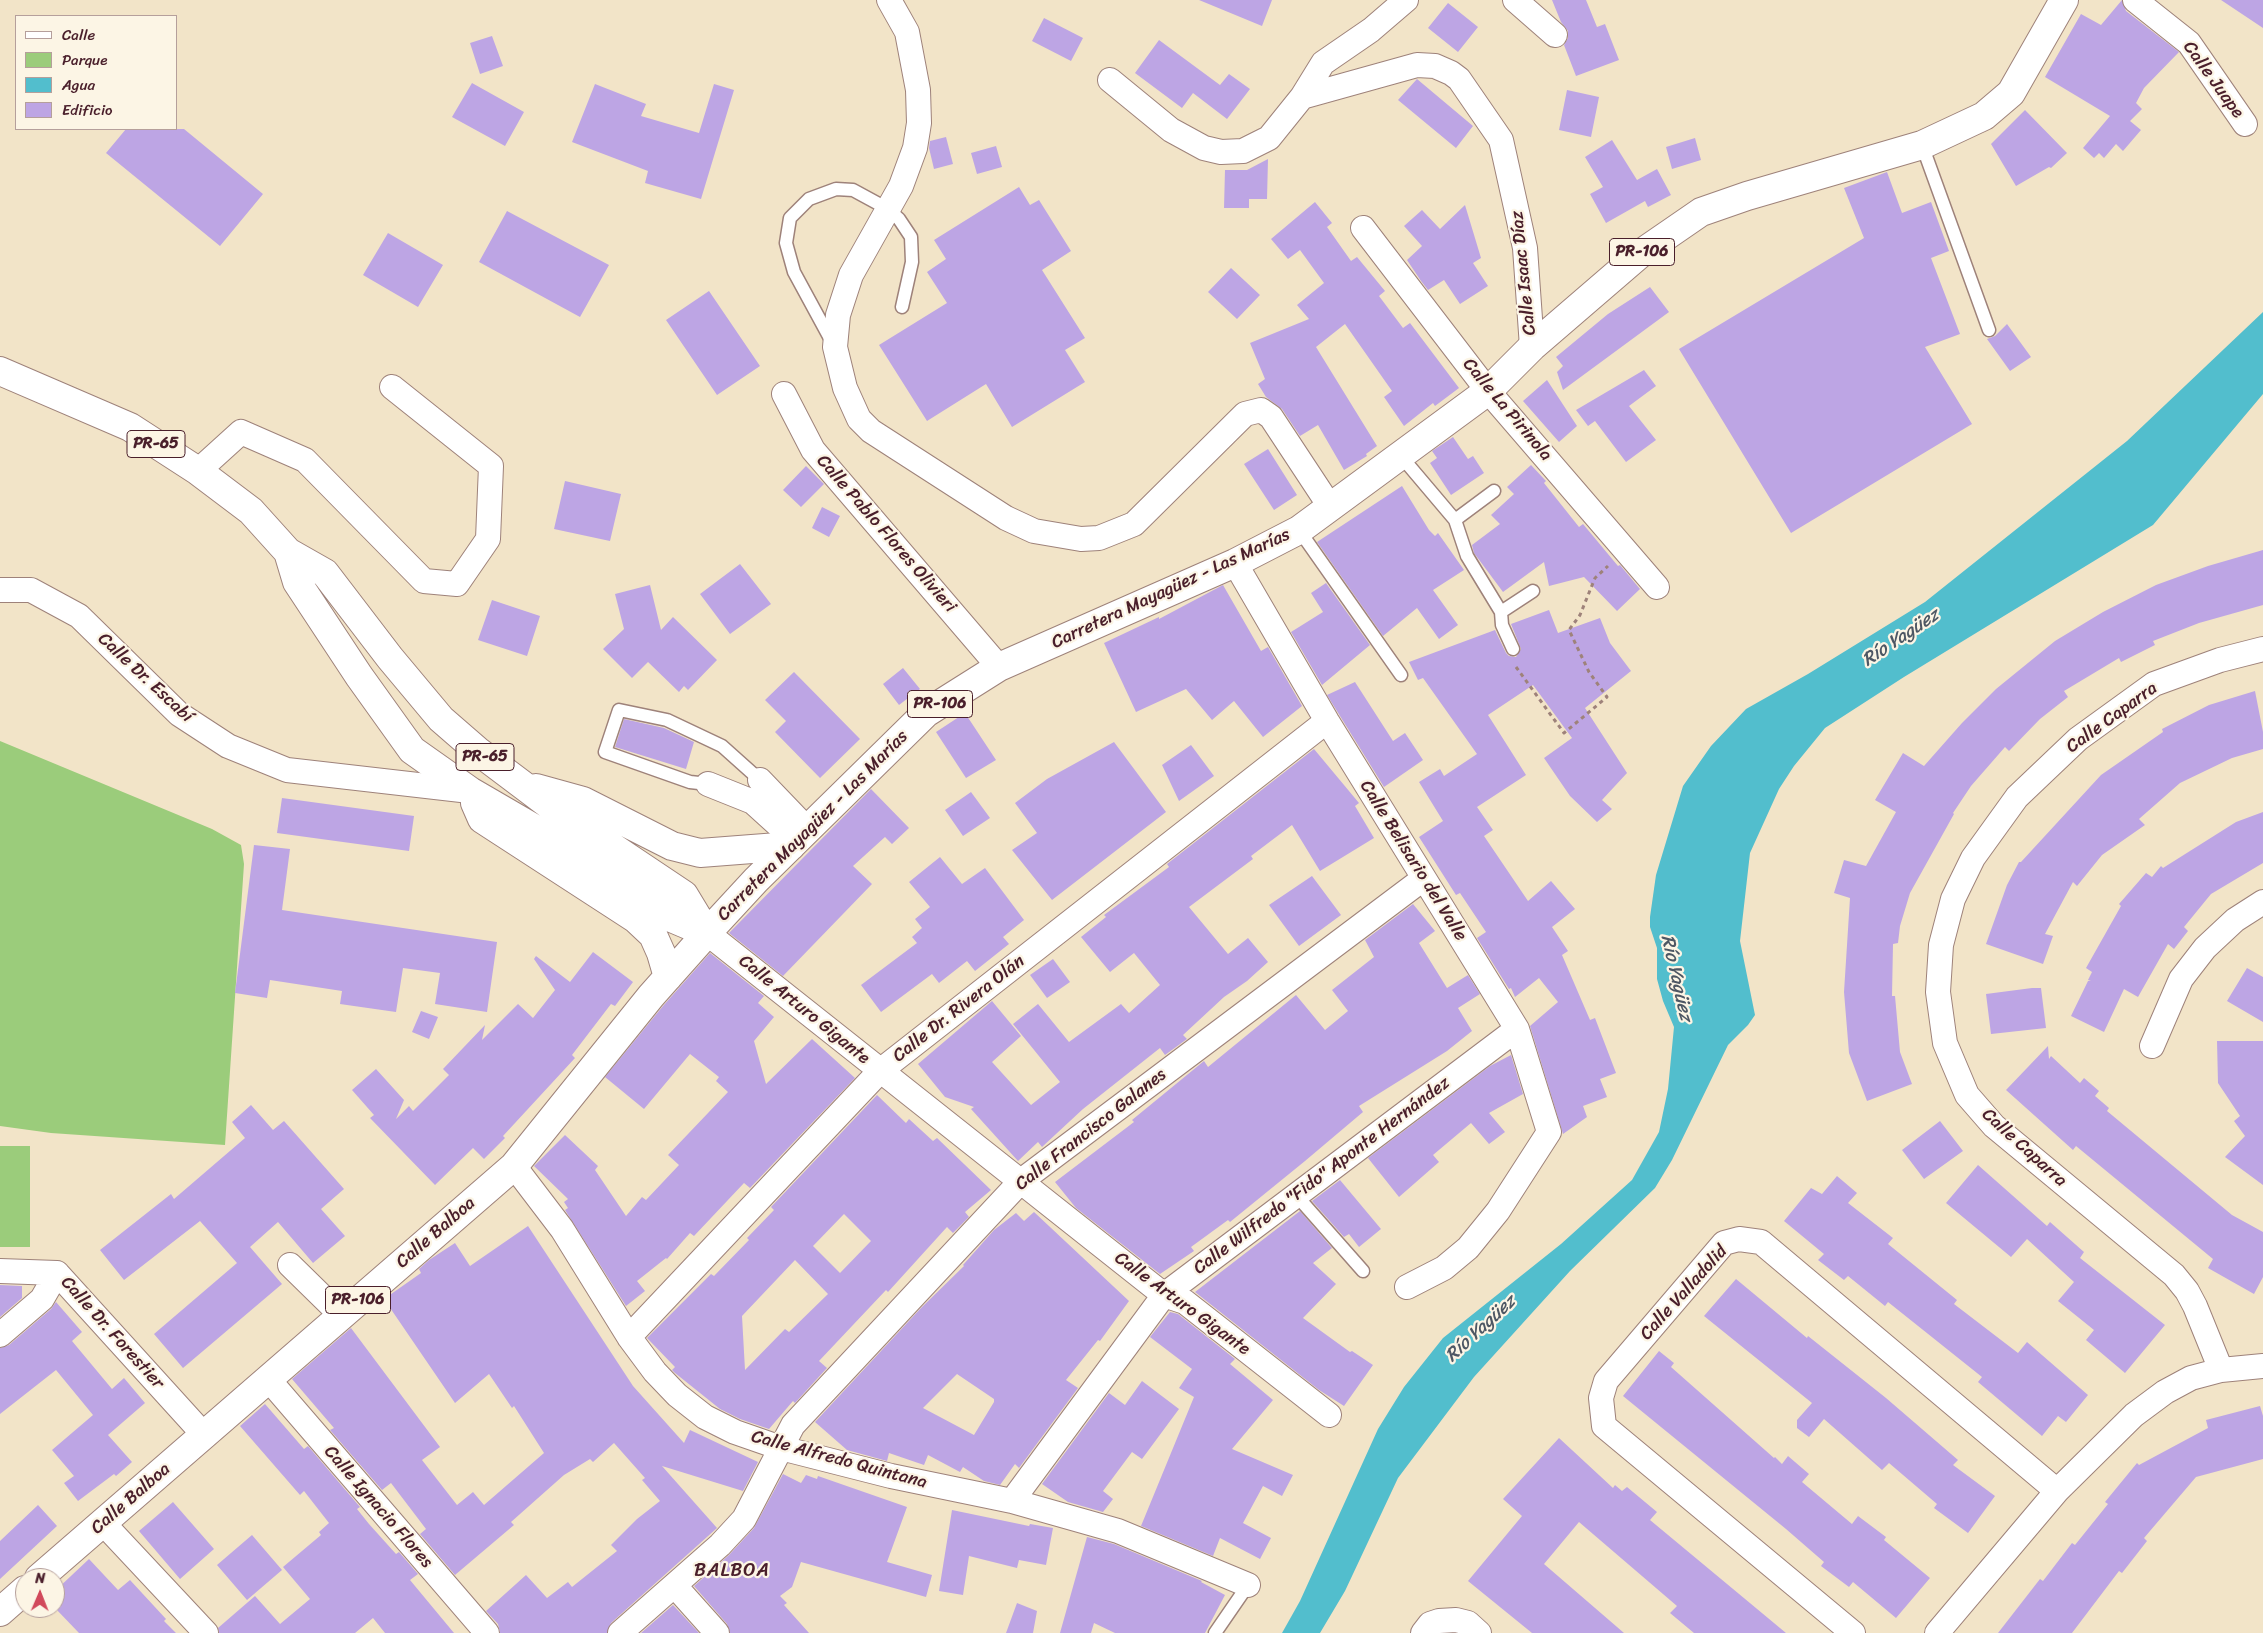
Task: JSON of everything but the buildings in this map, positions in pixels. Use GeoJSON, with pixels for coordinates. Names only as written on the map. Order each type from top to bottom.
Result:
{"type":"FeatureCollection","features":[{"type":"Feature","properties":{"kind":"main road","name":"Carretera Mayagüez - Las Marías"},"geometry":{"type":"LineString","coordinates":[[707,932],[926,713],[999,667],[1235,563],[1299,530],[1488,391],[1532,347],[1640,254],[1701,212],[1747,196],[1922,145],[1984,116],[2011,93],[2064,0]]}},
{"type":"Feature","properties":{"kind":"main road","name":"PR-65"},"geometry":{"type":"LineString","coordinates":[[0,370],[130,427],[198,470],[251,511],[288,552],[325,574],[390,658],[441,719],[479,752],[548,804],[684,895],[707,932]]}},
{"type":"Feature","properties":{"kind":"main road","name":"PR-65"},"geometry":{"type":"LineString","coordinates":[[288,552],[297,582],[359,676],[412,750],[470,790],[544,834],[667,916],[707,932]]}},
{"type":"Feature","properties":{"kind":"main road"},"geometry":{"type":"LineString","coordinates":[[520,783],[583,800],[672,846],[700,853],[798,839]]}},
{"type":"Feature","properties":{"kind":"main road"},"geometry":{"type":"LineString","coordinates":[[470,790],[482,819],[636,919],[653,935],[661,952],[668,977]]}},
{"type":"Feature","properties":{"kind":"main road","name":"Calle Balboa"},"geometry":{"type":"LineString","coordinates":[[50,1568],[205,1436],[341,1315],[514,1166],[707,932]]}},
{"type":"Feature","properties":{"kind":"main road"},"geometry":{"type":"LineString","coordinates":[[0,1612],[15,1599]]}},
{"type":"Feature","properties":{"kind":"street"},"geometry":{"type":"LineString","coordinates":[[889,0],[907,32],[918,90],[919,123],[912,156],[901,186],[851,275],[838,315],[835,347],[845,388],[859,419],[871,431],[1006,518],[1034,531],[1081,539],[1099,538],[1134,524],[1245,414],[1261,410],[1271,417],[1331,508]]}},
{"type":"Feature","properties":{"kind":"street"},"geometry":{"type":"LineString","coordinates":[[1110,80],[1171,130],[1204,148],[1221,152],[1243,151],[1269,138],[1302,98],[1324,64],[1371,30],[1406,0]]}},
{"type":"Feature","properties":{"kind":"street"},"geometry":{"type":"LineString","coordinates":[[1515,0],[1555,35]]}},
{"type":"Feature","properties":{"kind":"street","name":"Calle Juape"},"geometry":{"type":"LineString","coordinates":[[2135,0],[2189,43],[2245,124]]}},
{"type":"Feature","properties":{"kind":"street","name":"Calle Isaac Díaz"},"geometry":{"type":"LineString","coordinates":[[1302,98],[1417,65],[1435,66],[1459,79],[1501,140],[1525,248],[1532,347]]}},
{"type":"Feature","properties":{"kind":"street","name":"Calle La Pirinola"},"geometry":{"type":"LineString","coordinates":[[1363,228],[1488,391],[1657,587]]}},
{"type":"Feature","properties":{"kind":"street"},"geometry":{"type":"LineString","coordinates":[[198,470],[241,432],[287,452],[305,460],[424,581],[458,584],[488,539],[491,466],[392,387]]}},
{"type":"Feature","properties":{"kind":"street","name":"Calle Pablo Flores Olivieri"},"geometry":{"type":"LineString","coordinates":[[784,394],[813,450],[999,667]]}},
{"type":"Feature","properties":{"kind":"street","name":"Calle Belisario del Valle"},"geometry":{"type":"LineString","coordinates":[[1235,563],[1327,721],[1517,1029],[1549,1132],[1498,1211],[1468,1248],[1444,1268],[1407,1287]]}},
{"type":"Feature","properties":{"kind":"street","name":"Calle Dr. Escabí"},"geometry":{"type":"LineString","coordinates":[[0,590],[31,590],[79,616],[179,714],[228,746],[287,770],[470,790]]}},
{"type":"Feature","properties":{"kind":"street","name":"Calle Caparra"},"geometry":{"type":"LineString","coordinates":[[2221,1370],[2195,1306],[2187,1291],[2174,1275],[1994,1126],[1967,1095],[1945,1043],[1938,992],[1941,945],[1953,899],[1973,858],[2017,797],[2078,739],[2154,684],[2220,660],[2263,650]]}},
{"type":"Feature","properties":{"kind":"street","name":"Calle Dr. Rivera Olán"},"geometry":{"type":"LineString","coordinates":[[629,1337],[880,1071],[1327,721]]}},
{"type":"Feature","properties":{"kind":"street"},"geometry":{"type":"LineString","coordinates":[[760,780],[798,839]]}},
{"type":"Feature","properties":{"kind":"street"},"geometry":{"type":"LineString","coordinates":[[708,784],[753,802],[798,839]]}},
{"type":"Feature","properties":{"kind":"street","name":"Calle Francisco Galanes"},"geometry":{"type":"LineString","coordinates":[[620,1633],[720,1545],[744,1519],[793,1425],[1021,1181],[1423,879]]}},
{"type":"Feature","properties":{"kind":"street"},"geometry":{"type":"LineString","coordinates":[[2152,1046],[2181,980],[2205,948],[2234,920],[2263,902]]}},
{"type":"Feature","properties":{"kind":"street","name":"Calle Arturo Gigante"},"geometry":{"type":"LineString","coordinates":[[707,932],[1164,1295],[1185,1302],[1329,1415]]}},
{"type":"Feature","properties":{"kind":"street","name":"Calle Wilfredo \"Fido\" Aponte Hernández"},"geometry":{"type":"LineString","coordinates":[[1012,1501],[1164,1295],[1517,1029]]}},
{"type":"Feature","properties":{"kind":"street","name":"Calle Alfredo Quintana"},"geometry":{"type":"LineString","coordinates":[[514,1166],[562,1229],[629,1337],[654,1372],[677,1395],[705,1417],[735,1432],[781,1448],[891,1476],[1012,1501],[1118,1531],[1248,1585]]}},
{"type":"Feature","properties":{"kind":"street","name":"Calle Valladolid"},"geometry":{"type":"LineString","coordinates":[[1853,1633],[1604,1426],[1602,1398],[1606,1381],[1724,1243],[1739,1239],[1761,1242],[2057,1491]]}},
{"type":"Feature","properties":{"kind":"street"},"geometry":{"type":"LineString","coordinates":[[290,1265],[341,1315]]}},
{"type":"Feature","properties":{"kind":"street","name":"Calle Dr. Forestier"},"geometry":{"type":"LineString","coordinates":[[0,1271],[58,1273],[205,1436]]}},
{"type":"Feature","properties":{"kind":"street"},"geometry":{"type":"LineString","coordinates":[[0,1335],[42,1298],[58,1273]]}},
{"type":"Feature","properties":{"kind":"street"},"geometry":{"type":"LineString","coordinates":[[1937,1633],[2057,1491],[2134,1415],[2165,1392],[2191,1378],[2221,1370],[2263,1366]]}},
{"type":"Feature","properties":{"kind":"street","name":"Calle Ignacio Flores"},"geometry":{"type":"LineString","coordinates":[[269,1380],[487,1633]]}},
{"type":"Feature","properties":{"kind":"street"},"geometry":{"type":"LineString","coordinates":[[103,1522],[206,1633]]}},
{"type":"Feature","properties":{"kind":"street"},"geometry":{"type":"LineString","coordinates":[[675,1586],[717,1633]]}},
{"type":"Feature","properties":{"kind":"street"},"geometry":{"type":"LineString","coordinates":[[1423,1633],[1430,1624],[1439,1621],[1456,1620],[1468,1624],[1479,1633]]}},
{"type":"Feature","properties":{"kind":"lane"},"geometry":{"type":"LineString","coordinates":[[1922,145],[1989,330]]}},
{"type":"Feature","properties":{"kind":"lane"},"geometry":{"type":"LineString","coordinates":[[835,347],[794,272],[786,243],[790,218],[809,199],[836,189],[853,190],[888,209],[899,219],[911,237],[912,262],[902,307]]}},
{"type":"Feature","properties":{"kind":"lane"},"geometry":{"type":"LineString","coordinates":[[1400,455],[1455,520],[1467,556],[1501,612],[1502,625],[1513,648]]}},
{"type":"Feature","properties":{"kind":"lane"},"geometry":{"type":"LineString","coordinates":[[1455,520],[1494,491]]}},
{"type":"Feature","properties":{"kind":"lane"},"geometry":{"type":"LineString","coordinates":[[1299,530],[1401,675]]}},
{"type":"Feature","properties":{"kind":"lane"},"geometry":{"type":"LineString","coordinates":[[1501,612],[1533,590]]}},
{"type":"Feature","properties":{"kind":"lane"},"geometry":{"type":"LineString","coordinates":[[708,784],[690,782],[605,752],[620,710],[667,720],[722,746],[760,780]]}},
{"type":"Feature","properties":{"kind":"lane"},"geometry":{"type":"LineString","coordinates":[[1296,1195],[1363,1271]]}},
{"type":"Feature","properties":{"kind":"lane"},"geometry":{"type":"LineString","coordinates":[[1215,1633],[1248,1585]]}},
{"type":"Feature","properties":{"kind":"path"},"geometry":{"type":"LineString","coordinates":[[1513,648],[1511,659],[1564,732],[1607,697],[1589,672],[1569,630],[1580,615],[1595,578],[1627,552]]}},
{"type":"Feature","properties":{"kind":"green space"},"geometry":{"type":"Polygon","coordinates":[[[0,741],[212,829],[241,845],[244,864],[225,1145],[51,1133],[0,1126],[0,741]]]}},
{"type":"Feature","properties":{"kind":"green space"},"geometry":{"type":"Polygon","coordinates":[[[0,1146],[30,1146],[30,1247],[0,1247],[0,1146]]]}},
{"type":"Feature","properties":{"kind":"water","name":"Río Yagüez"},"geometry":{"type":"Polygon","coordinates":[[[2263,312],[2263,394],[2153,525],[1904,677],[1825,728],[1794,766],[1779,789],[1750,853],[1740,941],[1755,1015],[1728,1045],[1672,1160],[1655,1188],[1570,1271],[1474,1377],[1398,1478],[1345,1591],[1320,1633],[1282,1633],[1300,1601],[1378,1429],[1404,1387],[1443,1338],[1561,1244],[1632,1180],[1659,1132],[1668,1089],[1674,1027],[1663,1001],[1657,979],[1657,948],[1650,927],[1650,917],[1656,875],[1683,786],[1711,746],[1746,709],[1808,674],[1925,602],[2127,441],[2263,312]]]}},
{"type":"Feature","properties":{"kind":"district","name":"BALBOA"},"geometry":{"type":"Point","coordinates":[732,1571]}}]}
